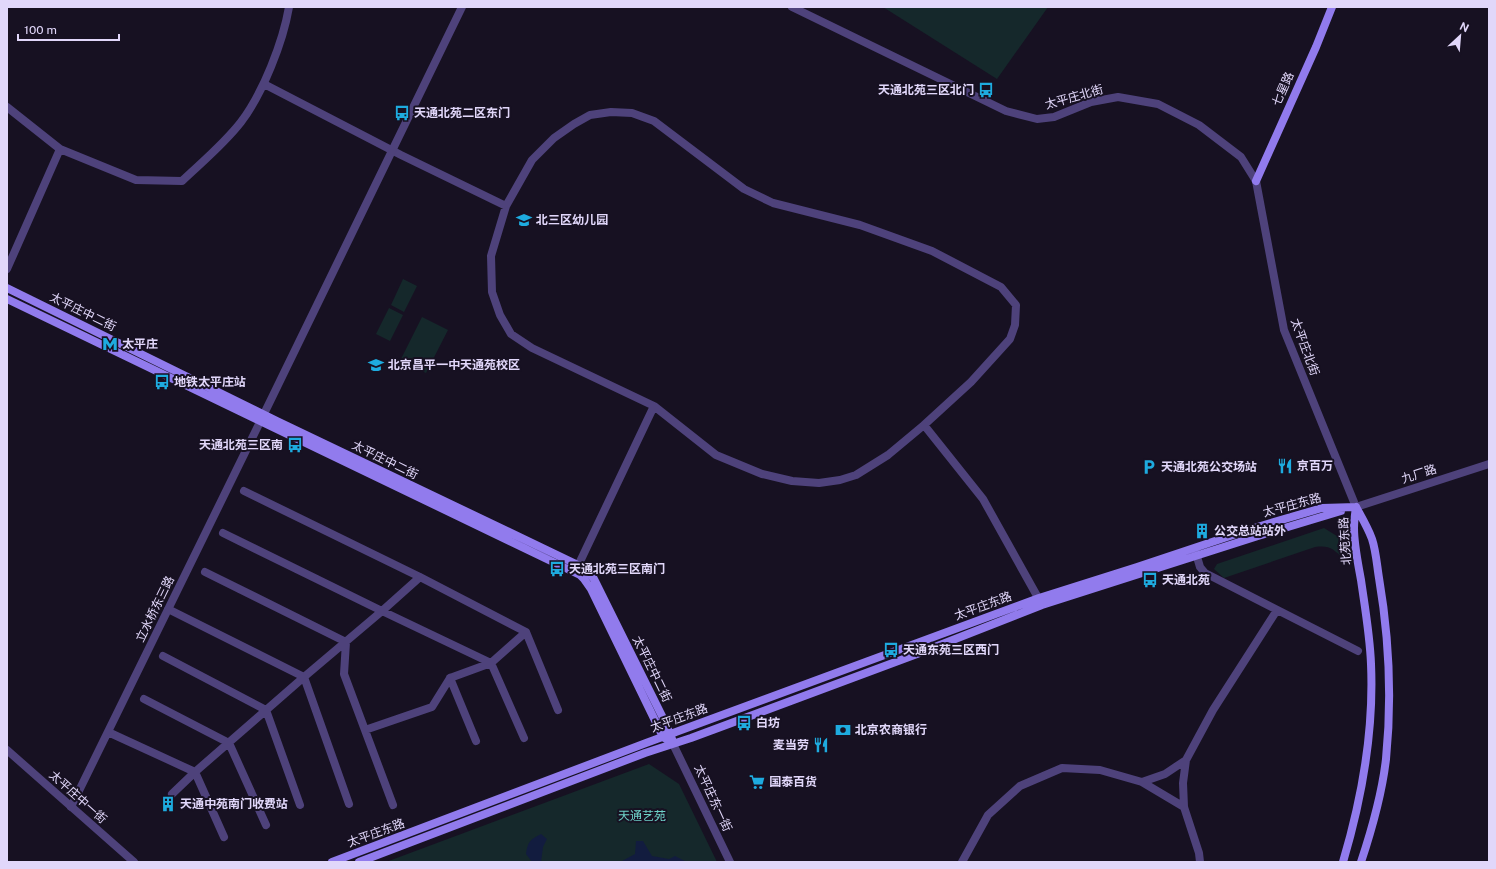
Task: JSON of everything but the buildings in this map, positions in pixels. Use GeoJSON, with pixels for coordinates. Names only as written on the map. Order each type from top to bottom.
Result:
{"type":"FeatureCollection","features":[{"type":"Feature","properties":{"kind":"main road","name":"七星路"},"geometry":{"type":"LineString","coordinates":[[1256,181],[1316,47],[1332,7]]}},
{"type":"Feature","properties":{"kind":"main road","name":"太平庄中二街"},"geometry":{"type":"LineString","coordinates":[[7,288],[262,418],[575,573],[584,579],[591,589],[667,736],[673,744]]}},
{"type":"Feature","properties":{"kind":"main road","name":"太平庄中二街"},"geometry":{"type":"LineString","coordinates":[[7,299],[588,571],[594,579],[667,736]]}},
{"type":"Feature","properties":{"kind":"main road","name":"太平庄东路"},"geometry":{"type":"LineString","coordinates":[[332,862],[667,736],[1040,602],[1195,552],[1356,507]]}},
{"type":"Feature","properties":{"kind":"main road","name":"北苑东路"},"geometry":{"type":"LineString","coordinates":[[1343,862],[1353,826],[1366,761],[1370,706],[1371,664],[1366,614],[1355,546],[1354,528],[1356,507]]}},
{"type":"Feature","properties":{"kind":"main road","name":"北苑东路"},"geometry":{"type":"LineString","coordinates":[[1356,507],[1373,540],[1385,614],[1388,672],[1386,760],[1379,798],[1369,838],[1360,862]]}},
{"type":"Feature","properties":{"kind":"main road","name":"太平庄东路"},"geometry":{"type":"LineString","coordinates":[[359,862],[623,761],[917,654],[1040,602]]}},
{"type":"Feature","properties":{"kind":"street"},"geometry":{"type":"LineString","coordinates":[[7,107],[60,149],[136,180],[182,180],[213,153],[241,122],[264,84],[286,23],[289,7]]}},
{"type":"Feature","properties":{"kind":"street","name":"立水桥东三路"},"geometry":{"type":"LineString","coordinates":[[72,807],[462,7]]}},
{"type":"Feature","properties":{"kind":"street","name":"太平庄北街"},"geometry":{"type":"LineString","coordinates":[[792,7],[1006,111],[1037,119],[1054,117],[1091,102],[1118,97],[1158,104],[1199,125],[1242,157],[1256,181],[1284,330],[1356,507]]}},
{"type":"Feature","properties":{"kind":"street"},"geometry":{"type":"LineString","coordinates":[[264,84],[392,150],[506,206]]}},
{"type":"Feature","properties":{"kind":"street"},"geometry":{"type":"LineString","coordinates":[[611,112],[632,113],[654,121],[744,189],[773,203],[860,225],[932,251],[1001,286],[1016,305],[1015,325],[1010,339],[971,382],[924,425],[888,455],[856,475],[840,480],[819,483],[792,482],[762,474],[716,455],[654,406],[532,348],[511,334],[500,315],[492,292],[491,256],[506,206],[532,160],[554,138],[590,115],[611,112]]}},
{"type":"Feature","properties":{"kind":"street"},"geometry":{"type":"LineString","coordinates":[[7,269],[60,149]]}},
{"type":"Feature","properties":{"kind":"street"},"geometry":{"type":"LineString","coordinates":[[575,573],[654,406]]}},
{"type":"Feature","properties":{"kind":"street"},"geometry":{"type":"LineString","coordinates":[[924,425],[983,499],[1040,602]]}},
{"type":"Feature","properties":{"kind":"street","name":"九厂路"},"geometry":{"type":"LineString","coordinates":[[1356,507],[1489,464]]}},
{"type":"Feature","properties":{"kind":"street"},"geometry":{"type":"LineString","coordinates":[[244,491],[420,577],[526,632],[558,710]]}},
{"type":"Feature","properties":{"kind":"street"},"geometry":{"type":"LineString","coordinates":[[223,533],[491,663],[524,738]]}},
{"type":"Feature","properties":{"kind":"street"},"geometry":{"type":"LineString","coordinates":[[1195,552],[1200,567],[1205,573],[1358,651]]}},
{"type":"Feature","properties":{"kind":"street"},"geometry":{"type":"LineString","coordinates":[[205,572],[346,642]]}},
{"type":"Feature","properties":{"kind":"street"},"geometry":{"type":"LineString","coordinates":[[172,794],[195,772],[420,577]]}},
{"type":"Feature","properties":{"kind":"street"},"geometry":{"type":"LineString","coordinates":[[168,609],[304,677],[349,804]]}},
{"type":"Feature","properties":{"kind":"street"},"geometry":{"type":"LineString","coordinates":[[1200,862],[1199,853],[1184,807],[1183,783],[1186,760],[1213,710],[1277,610]]}},
{"type":"Feature","properties":{"kind":"street"},"geometry":{"type":"LineString","coordinates":[[365,730],[432,707],[450,678],[491,663],[526,632]]}},
{"type":"Feature","properties":{"kind":"street"},"geometry":{"type":"LineString","coordinates":[[346,642],[344,674],[393,805]]}},
{"type":"Feature","properties":{"kind":"street"},"geometry":{"type":"LineString","coordinates":[[163,656],[266,710],[300,805]]}},
{"type":"Feature","properties":{"kind":"street"},"geometry":{"type":"LineString","coordinates":[[450,678],[476,741]]}},
{"type":"Feature","properties":{"kind":"street"},"geometry":{"type":"LineString","coordinates":[[144,699],[229,743],[266,825]]}},
{"type":"Feature","properties":{"kind":"street"},"geometry":{"type":"LineString","coordinates":[[108,732],[195,772],[224,837]]}},
{"type":"Feature","properties":{"kind":"street","name":"太平庄东一街"},"geometry":{"type":"LineString","coordinates":[[673,744],[730,862]]}},
{"type":"Feature","properties":{"kind":"street","name":"太平庄中一街"},"geometry":{"type":"LineString","coordinates":[[7,750],[134,862]]}},
{"type":"Feature","properties":{"kind":"street"},"geometry":{"type":"LineString","coordinates":[[1142,782],[1165,774],[1186,760]]}},
{"type":"Feature","properties":{"kind":"street"},"geometry":{"type":"LineString","coordinates":[[962,862],[988,815],[1020,786],[1062,768],[1100,770],[1142,782],[1184,807]]}},
{"type":"Feature","properties":{"kind":"green space"},"geometry":{"type":"Polygon","coordinates":[[[883,7],[1048,7],[997,79],[883,7]]]}},
{"type":"Feature","properties":{"kind":"green space"},"geometry":{"type":"Polygon","coordinates":[[[403,279],[417,286],[404,312],[391,305],[403,279]]]}},
{"type":"Feature","properties":{"kind":"green space"},"geometry":{"type":"Polygon","coordinates":[[[389,308],[403,315],[390,341],[376,334],[389,308]]]}},
{"type":"Feature","properties":{"kind":"green space"},"geometry":{"type":"Polygon","coordinates":[[[422,317],[448,330],[426,373],[400,361],[422,317]]]}},
{"type":"Feature","properties":{"kind":"green space"},"geometry":{"type":"Polygon","coordinates":[[[1324,528],[1340,538],[1344,559],[1331,548],[1315,547],[1224,578],[1214,569],[1217,564],[1324,528]]]}},
{"type":"Feature","properties":{"kind":"green space","name":"天通艺苑"},"geometry":{"type":"Polygon","coordinates":[[[649,764],[679,784],[717,862],[386,862],[649,764]]]}},
{"type":"Feature","properties":{"kind":"water"},"geometry":{"type":"Polygon","coordinates":[[[541,834],[547,839],[543,847],[541,862],[532,862],[526,854],[528,846],[532,840],[541,834]]]}},
{"type":"Feature","properties":{"kind":"water"},"geometry":{"type":"Polygon","coordinates":[[[636,841],[643,841],[652,856],[669,859],[675,856],[687,862],[611,862],[622,861],[635,854],[636,841]]]}},
{"type":"Feature","properties":{"kind":"place","name":"天通北苑三区北门"},"geometry":{"type":"Point","coordinates":[986,90]}},
{"type":"Feature","properties":{"kind":"place","name":"天通北苑二区东门"},"geometry":{"type":"Point","coordinates":[402,113]}},
{"type":"Feature","properties":{"kind":"place","name":"北三区幼儿园"},"geometry":{"type":"Point","coordinates":[524,220]}},
{"type":"Feature","properties":{"kind":"place","name":"太平庄"},"geometry":{"type":"Point","coordinates":[110,344]}},
{"type":"Feature","properties":{"kind":"place","name":"北京昌平一中天通苑校区"},"geometry":{"type":"Point","coordinates":[376,365]}},
{"type":"Feature","properties":{"kind":"place","name":"地铁太平庄站"},"geometry":{"type":"Point","coordinates":[162,382]}},
{"type":"Feature","properties":{"kind":"place","name":"天通北苑三区南"},"geometry":{"type":"Point","coordinates":[295,445]}},
{"type":"Feature","properties":{"kind":"place","name":"京百万"},"geometry":{"type":"Point","coordinates":[1285,466]}},
{"type":"Feature","properties":{"kind":"place","name":"天通北苑公交场站"},"geometry":{"type":"Point","coordinates":[1149,467]}},
{"type":"Feature","properties":{"kind":"place","name":"公交总站站外"},"geometry":{"type":"Point","coordinates":[1202,531]}},
{"type":"Feature","properties":{"kind":"place","name":"天通北苑三区南门"},"geometry":{"type":"Point","coordinates":[557,569]}},
{"type":"Feature","properties":{"kind":"place","name":"天通北苑"},"geometry":{"type":"Point","coordinates":[1150,580]}},
{"type":"Feature","properties":{"kind":"place","name":"天通东苑三区西门"},"geometry":{"type":"Point","coordinates":[891,650]}},
{"type":"Feature","properties":{"kind":"place","name":"白坊"},"geometry":{"type":"Point","coordinates":[744,723]}},
{"type":"Feature","properties":{"kind":"place","name":"北京农商银行"},"geometry":{"type":"Point","coordinates":[843,730]}},
{"type":"Feature","properties":{"kind":"place","name":"麦当劳"},"geometry":{"type":"Point","coordinates":[821,745]}},
{"type":"Feature","properties":{"kind":"place","name":"国泰百货"},"geometry":{"type":"Point","coordinates":[757,782]}},
{"type":"Feature","properties":{"kind":"place","name":"天通中苑南门收费站"},"geometry":{"type":"Point","coordinates":[168,804]}}]}
